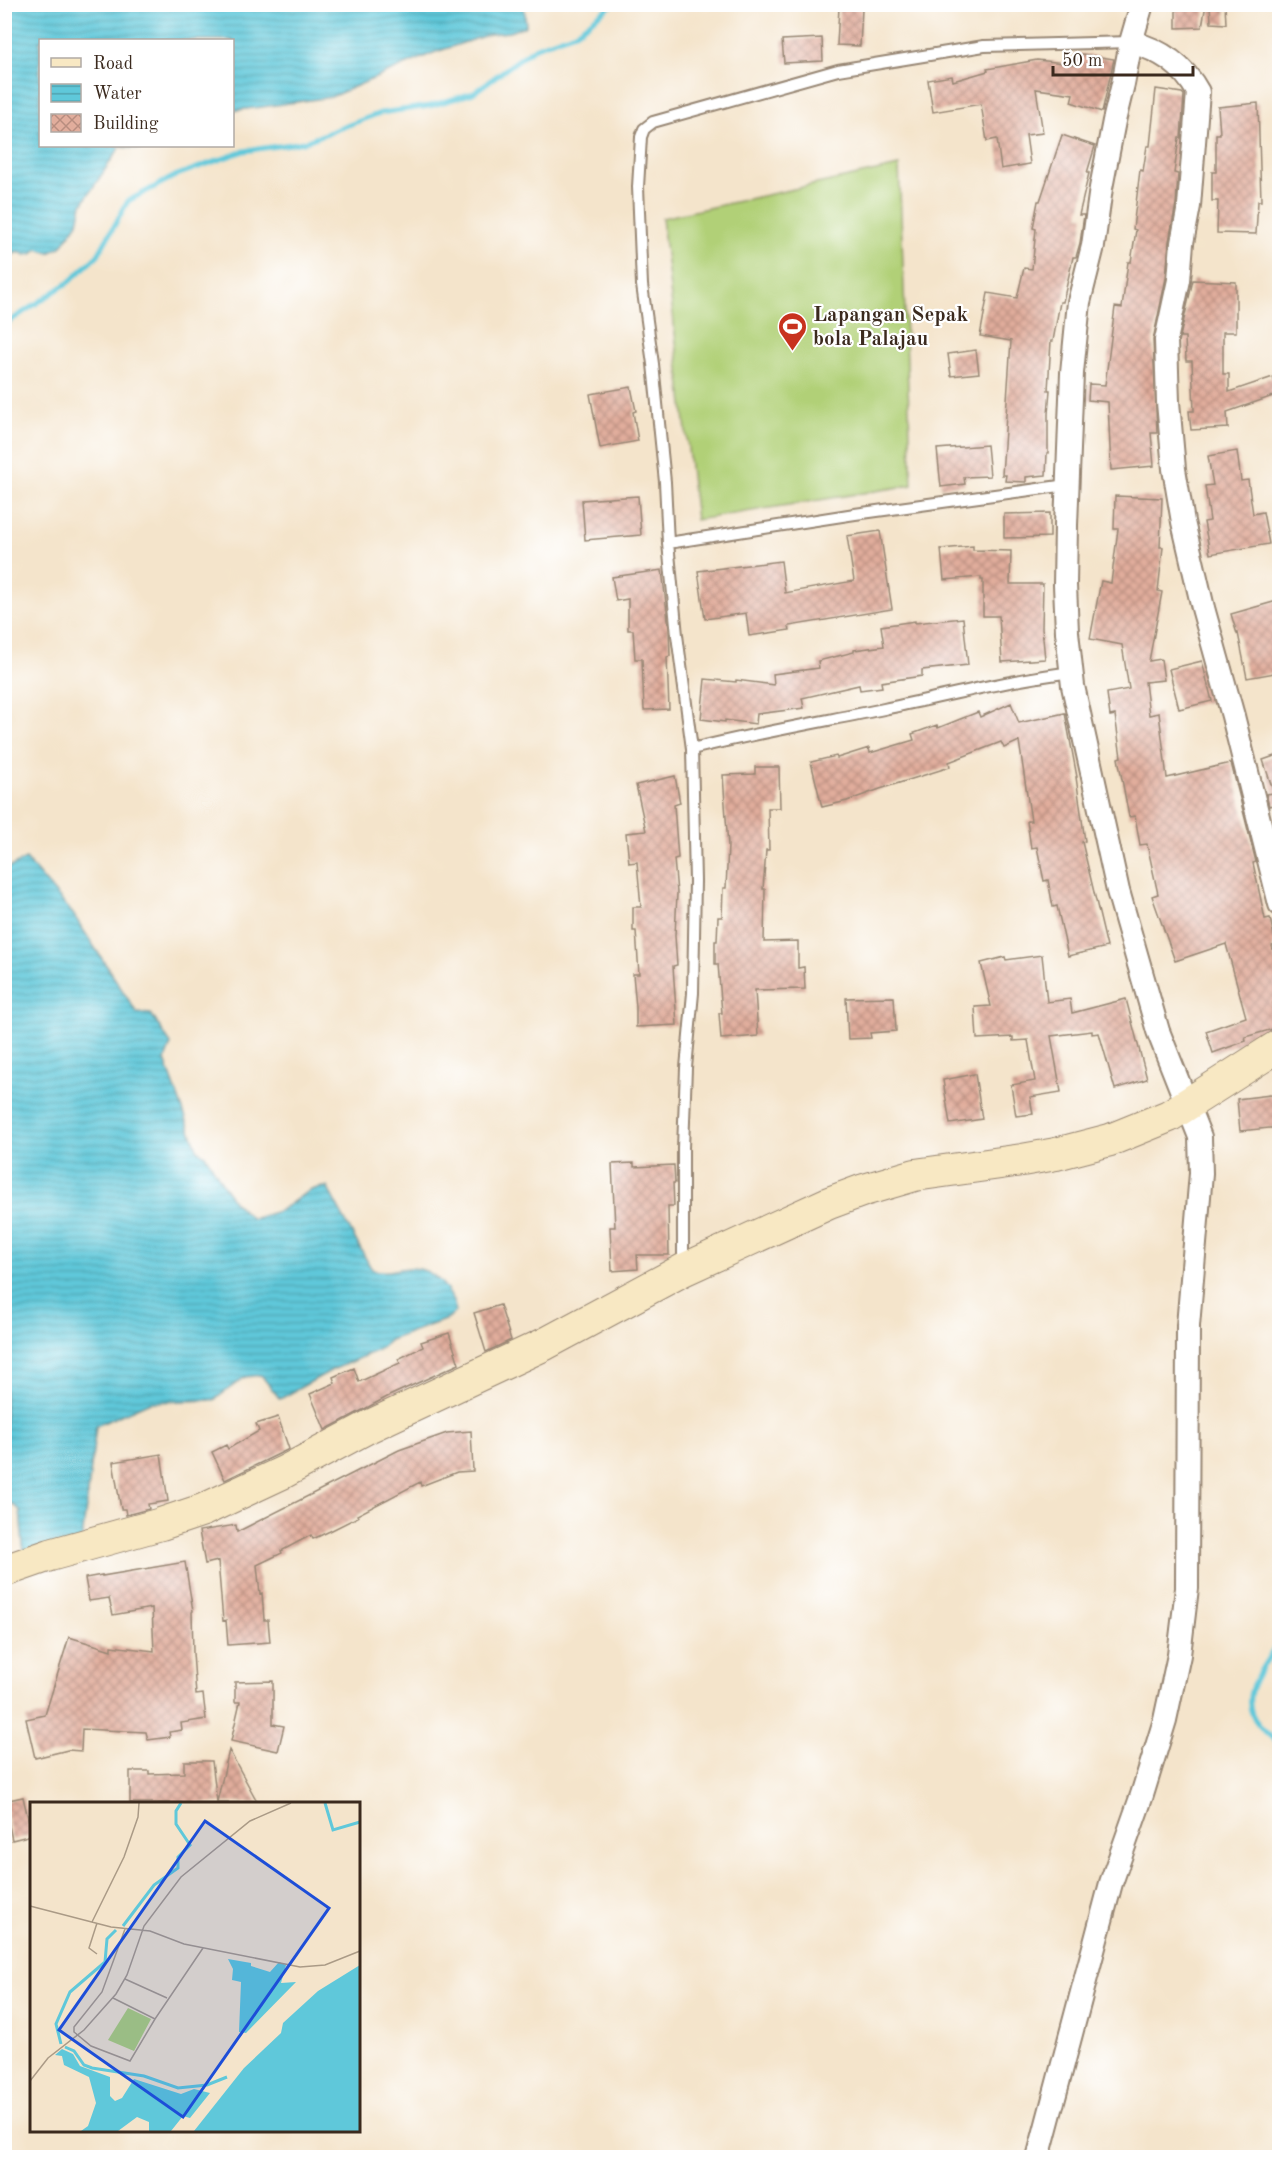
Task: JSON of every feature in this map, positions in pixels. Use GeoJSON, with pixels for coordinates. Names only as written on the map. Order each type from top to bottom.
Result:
{"type":"FeatureCollection","features":[{"type":"Feature","properties":{"kind":"main road"},"geometry":{"type":"LineString","coordinates":[[4,1571],[50,1555],[161,1524],[212,1506],[284,1472],[370,1426],[544,1344],[682,1270],[791,1220],[864,1190],[915,1175],[1022,1160],[1084,1147],[1137,1130],[1169,1116],[1280,1046]]}},
{"type":"Feature","properties":{"kind":"street"},"geometry":{"type":"LineString","coordinates":[[1038,2157],[1111,1883],[1146,1784],[1165,1720],[1179,1655],[1187,1588],[1188,1326],[1201,1162],[1200,1137],[1158,1031],[1126,925],[1078,713],[1067,632],[1065,585],[1072,373],[1079,302],[1093,246],[1101,188],[1131,42],[1142,4]]}},
{"type":"Feature","properties":{"kind":"street"},"geometry":{"type":"LineString","coordinates":[[1131,42],[1151,47],[1169,57],[1193,83],[1198,92],[1189,206],[1182,243],[1179,280],[1166,340],[1168,402],[1174,469],[1183,522],[1203,608],[1233,716],[1280,904]]}},
{"type":"Feature","properties":{"kind":"lane"},"geometry":{"type":"LineString","coordinates":[[682,1270],[686,1068],[693,993],[695,933],[692,749],[677,634],[664,470],[642,285],[638,187],[641,137],[644,129],[653,122],[838,70],[984,46],[1131,42]]}},
{"type":"Feature","properties":{"kind":"lane"},"geometry":{"type":"LineString","coordinates":[[668,543],[1067,485]]}},
{"type":"Feature","properties":{"kind":"lane"},"geometry":{"type":"LineString","coordinates":[[692,749],[952,693],[1072,672]]}},
{"type":"Feature","properties":{"kind":"green space","name":"Lapangan Sepak bola Palajau"},"geometry":{"type":"Polygon","coordinates":[[[899,166],[912,485],[696,520],[662,218],[899,166]]]}},
{"type":"Feature","properties":{"kind":"water"},"geometry":{"type":"Polygon","coordinates":[[[524,4],[526,26],[509,32],[490,34],[433,53],[331,97],[234,111],[234,39],[39,39],[39,147],[120,147],[82,204],[78,223],[61,247],[49,253],[37,249],[32,254],[25,255],[19,252],[5,262],[5,5],[524,4]]]}},
{"type":"Feature","properties":{"kind":"water"},"geometry":{"type":"Polygon","coordinates":[[[120,147],[146,147],[141,149],[120,147]]]}},
{"type":"Feature","properties":{"kind":"water"},"geometry":{"type":"Polygon","coordinates":[[[26,859],[73,914],[137,1013],[151,1014],[171,1044],[165,1060],[197,1149],[206,1156],[233,1201],[252,1219],[280,1210],[313,1189],[327,1187],[371,1268],[386,1271],[412,1268],[428,1272],[441,1282],[451,1296],[456,1311],[447,1319],[390,1340],[378,1350],[332,1370],[280,1399],[261,1375],[245,1377],[214,1400],[150,1402],[96,1426],[82,1540],[24,1558],[20,1510],[5,1499],[4,870],[26,859]]]}},
{"type":"Feature","properties":{"kind":"building"},"geometry":{"type":"Polygon","coordinates":[[[1176,4],[1206,4],[1202,27],[1176,28],[1176,4]]]}},
{"type":"Feature","properties":{"kind":"building"},"geometry":{"type":"Polygon","coordinates":[[[1210,4],[1225,4],[1226,24],[1211,23],[1210,4]]]}},
{"type":"Feature","properties":{"kind":"building"},"geometry":{"type":"Polygon","coordinates":[[[839,7],[862,9],[860,46],[837,45],[839,7]]]}},
{"type":"Feature","properties":{"kind":"building"},"geometry":{"type":"Polygon","coordinates":[[[822,38],[823,61],[784,63],[782,40],[822,38]]]}},
{"type":"Feature","properties":{"kind":"building"},"geometry":{"type":"Polygon","coordinates":[[[1075,53],[1114,59],[1102,112],[1071,102],[1073,94],[1036,89],[1043,133],[1026,135],[1030,164],[1001,169],[997,139],[987,141],[981,104],[933,112],[928,80],[952,76],[953,81],[988,71],[987,69],[1037,60],[1073,64],[1075,53]]]}},
{"type":"Feature","properties":{"kind":"building"},"geometry":{"type":"Polygon","coordinates":[[[1156,89],[1184,95],[1181,138],[1179,138],[1174,173],[1178,174],[1176,204],[1169,241],[1166,278],[1153,340],[1157,433],[1151,433],[1154,466],[1111,470],[1108,402],[1088,400],[1089,384],[1105,385],[1115,307],[1122,308],[1128,262],[1131,262],[1136,230],[1133,229],[1140,170],[1143,171],[1147,146],[1150,146],[1156,89]]]}},
{"type":"Feature","properties":{"kind":"building"},"geometry":{"type":"Polygon","coordinates":[[[1258,103],[1261,201],[1258,201],[1256,234],[1217,233],[1218,201],[1212,201],[1212,172],[1216,172],[1216,134],[1220,134],[1218,107],[1258,103]]]}},
{"type":"Feature","properties":{"kind":"building"},"geometry":{"type":"Polygon","coordinates":[[[1062,135],[1095,146],[1079,215],[1084,215],[1080,243],[1076,257],[1073,257],[1063,302],[1060,302],[1053,341],[1051,341],[1046,475],[1026,477],[1026,482],[1005,481],[1006,475],[1002,475],[1011,341],[980,336],[988,293],[1017,298],[1024,268],[1032,269],[1036,229],[1033,228],[1038,201],[1040,201],[1062,135]]]}},
{"type":"Feature","properties":{"kind":"building"},"geometry":{"type":"Polygon","coordinates":[[[1193,280],[1236,282],[1236,332],[1223,332],[1223,374],[1229,374],[1229,392],[1273,377],[1279,394],[1227,412],[1228,428],[1191,430],[1189,411],[1194,411],[1192,361],[1186,361],[1185,337],[1180,337],[1193,280]]]}},
{"type":"Feature","properties":{"kind":"building"},"geometry":{"type":"Polygon","coordinates":[[[976,350],[979,373],[951,376],[948,354],[976,350]]]}},
{"type":"Feature","properties":{"kind":"building"},"geometry":{"type":"Polygon","coordinates":[[[631,387],[636,411],[633,412],[638,441],[600,448],[590,394],[631,387]]]}},
{"type":"Feature","properties":{"kind":"building"},"geometry":{"type":"Polygon","coordinates":[[[987,445],[990,476],[964,477],[965,484],[941,487],[937,449],[987,445]]]}},
{"type":"Feature","properties":{"kind":"building"},"geometry":{"type":"Polygon","coordinates":[[[1237,451],[1241,481],[1248,480],[1253,514],[1263,512],[1269,544],[1210,554],[1204,522],[1210,521],[1205,486],[1213,485],[1208,456],[1237,451]]]}},
{"type":"Feature","properties":{"kind":"building"},"geometry":{"type":"Polygon","coordinates":[[[638,496],[641,535],[585,540],[582,500],[638,496]]]}},
{"type":"Feature","properties":{"kind":"building"},"geometry":{"type":"Polygon","coordinates":[[[1115,496],[1162,498],[1160,547],[1163,547],[1158,591],[1162,592],[1149,661],[1161,659],[1164,680],[1145,682],[1149,715],[1159,713],[1167,778],[1231,763],[1256,862],[1253,863],[1265,919],[1270,918],[1276,945],[1272,946],[1280,973],[1280,1001],[1273,1003],[1280,1027],[1245,1037],[1246,1041],[1213,1053],[1206,1031],[1246,1017],[1226,944],[1175,961],[1152,896],[1158,894],[1147,844],[1140,845],[1135,816],[1129,817],[1118,758],[1121,757],[1115,715],[1110,716],[1107,693],[1129,689],[1122,645],[1090,639],[1101,581],[1111,583],[1118,529],[1114,529],[1115,496]]]}},
{"type":"Feature","properties":{"kind":"building"},"geometry":{"type":"Polygon","coordinates":[[[1050,513],[1050,537],[1004,538],[1004,514],[1050,513]]]}},
{"type":"Feature","properties":{"kind":"building"},"geometry":{"type":"Polygon","coordinates":[[[880,531],[892,609],[789,626],[790,630],[749,636],[746,613],[705,619],[698,571],[781,561],[785,593],[854,581],[847,536],[880,531]]]}},
{"type":"Feature","properties":{"kind":"building"},"geometry":{"type":"Polygon","coordinates":[[[973,546],[973,550],[1011,551],[1010,584],[1043,584],[1042,628],[1045,659],[1002,662],[999,616],[983,616],[983,580],[981,577],[944,580],[941,549],[973,546]]]}},
{"type":"Feature","properties":{"kind":"building"},"geometry":{"type":"Polygon","coordinates":[[[662,570],[669,629],[670,656],[667,657],[669,709],[644,710],[642,659],[635,659],[633,630],[628,630],[628,599],[616,601],[612,577],[662,570]]]}},
{"type":"Feature","properties":{"kind":"building"},"geometry":{"type":"Polygon","coordinates":[[[1277,601],[1280,610],[1280,672],[1247,678],[1238,633],[1231,614],[1277,601]]]}},
{"type":"Feature","properties":{"kind":"building"},"geometry":{"type":"Polygon","coordinates":[[[963,618],[968,665],[922,670],[922,676],[881,682],[882,687],[860,690],[859,685],[802,698],[804,708],[757,714],[756,724],[701,719],[705,679],[774,685],[773,674],[819,668],[818,661],[854,652],[854,650],[884,646],[881,626],[963,618]]]}},
{"type":"Feature","properties":{"kind":"building"},"geometry":{"type":"Polygon","coordinates":[[[1202,661],[1212,701],[1179,709],[1169,669],[1202,661]]]}},
{"type":"Feature","properties":{"kind":"building"},"geometry":{"type":"Polygon","coordinates":[[[1011,703],[1019,723],[1065,713],[1077,777],[1085,841],[1082,842],[1107,947],[1068,956],[1057,906],[1053,907],[1048,880],[1044,881],[1037,847],[1031,848],[1027,821],[1031,821],[1019,741],[1004,748],[1001,742],[949,762],[950,767],[822,807],[811,762],[836,756],[837,758],[869,748],[870,753],[914,740],[912,734],[937,725],[938,728],[978,712],[980,717],[1011,703]]]}},
{"type":"Feature","properties":{"kind":"building"},"geometry":{"type":"Polygon","coordinates":[[[1280,754],[1280,803],[1269,806],[1266,794],[1274,793],[1263,760],[1280,754]]]}},
{"type":"Feature","properties":{"kind":"building"},"geometry":{"type":"Polygon","coordinates":[[[755,767],[779,767],[780,808],[768,808],[769,850],[766,850],[763,889],[765,889],[764,942],[798,941],[798,968],[804,967],[805,989],[755,990],[758,1036],[721,1039],[719,1013],[722,1013],[718,964],[715,964],[715,941],[717,941],[718,917],[722,917],[723,888],[726,888],[728,846],[723,775],[755,774],[755,767]]]}},
{"type":"Feature","properties":{"kind":"building"},"geometry":{"type":"Polygon","coordinates":[[[675,776],[680,803],[674,805],[678,858],[674,859],[677,893],[675,936],[677,965],[673,966],[677,1025],[636,1027],[633,974],[639,974],[636,931],[633,931],[633,907],[641,907],[637,862],[629,863],[626,833],[646,831],[636,785],[675,776]]]}},
{"type":"Feature","properties":{"kind":"building"},"geometry":{"type":"Polygon","coordinates":[[[1042,955],[1047,1002],[1070,999],[1072,1013],[1126,999],[1147,1079],[1115,1089],[1099,1033],[1092,1034],[1092,1031],[1051,1036],[1061,1092],[1030,1097],[1033,1114],[1016,1116],[1011,1085],[1035,1081],[1028,1040],[1013,1041],[1013,1037],[977,1039],[975,1007],[991,1006],[981,963],[1005,957],[1006,960],[1042,955]]]}},
{"type":"Feature","properties":{"kind":"building"},"geometry":{"type":"Polygon","coordinates":[[[894,997],[896,1031],[870,1033],[871,1038],[848,1039],[846,998],[894,997]]]}},
{"type":"Feature","properties":{"kind":"building"},"geometry":{"type":"Polygon","coordinates":[[[975,1074],[982,1119],[950,1124],[943,1080],[975,1074]]]}},
{"type":"Feature","properties":{"kind":"building"},"geometry":{"type":"Polygon","coordinates":[[[1280,1094],[1280,1127],[1240,1131],[1237,1099],[1280,1094]]]}},
{"type":"Feature","properties":{"kind":"building"},"geometry":{"type":"Polygon","coordinates":[[[634,1163],[634,1167],[674,1165],[674,1206],[668,1206],[669,1255],[637,1255],[638,1269],[612,1271],[610,1227],[615,1227],[612,1164],[634,1163]]]}},
{"type":"Feature","properties":{"kind":"building"},"geometry":{"type":"Polygon","coordinates":[[[500,1305],[511,1340],[486,1352],[474,1313],[500,1305]]]}},
{"type":"Feature","properties":{"kind":"building"},"geometry":{"type":"Polygon","coordinates":[[[449,1333],[459,1364],[389,1396],[325,1430],[310,1394],[335,1383],[333,1377],[354,1368],[359,1382],[400,1363],[398,1359],[423,1347],[421,1342],[449,1333]]]}},
{"type":"Feature","properties":{"kind":"building"},"geometry":{"type":"Polygon","coordinates":[[[278,1417],[289,1449],[225,1480],[212,1452],[226,1445],[228,1449],[259,1431],[256,1424],[278,1417]]]}},
{"type":"Feature","properties":{"kind":"building"},"geometry":{"type":"Polygon","coordinates":[[[471,1431],[473,1471],[457,1472],[421,1486],[420,1482],[357,1515],[358,1517],[313,1539],[311,1535],[257,1565],[264,1620],[268,1620],[270,1642],[228,1645],[226,1620],[223,1621],[218,1561],[205,1564],[199,1531],[236,1525],[237,1532],[399,1450],[447,1433],[471,1431]]]}},
{"type":"Feature","properties":{"kind":"building"},"geometry":{"type":"Polygon","coordinates":[[[161,1454],[168,1501],[148,1504],[149,1509],[126,1515],[125,1509],[121,1509],[113,1462],[161,1454]]]}},
{"type":"Feature","properties":{"kind":"building"},"geometry":{"type":"Polygon","coordinates":[[[185,1562],[193,1611],[196,1695],[203,1694],[206,1719],[181,1723],[182,1730],[169,1732],[170,1737],[148,1740],[146,1732],[82,1729],[81,1751],[68,1750],[35,1758],[26,1719],[45,1715],[69,1637],[111,1650],[111,1646],[154,1651],[152,1608],[113,1615],[109,1598],[89,1601],[85,1578],[185,1562]]]}},
{"type":"Feature","properties":{"kind":"building"},"geometry":{"type":"Polygon","coordinates":[[[273,1681],[273,1724],[284,1726],[278,1751],[231,1741],[240,1702],[235,1702],[235,1682],[273,1681]]]}},
{"type":"Feature","properties":{"kind":"building"},"geometry":{"type":"Polygon","coordinates":[[[229,1750],[257,1802],[217,1802],[229,1750]]]}},
{"type":"Feature","properties":{"kind":"building"},"geometry":{"type":"Polygon","coordinates":[[[184,1761],[212,1761],[217,1802],[130,1802],[130,1771],[149,1771],[149,1774],[184,1773],[184,1761]]]}},
{"type":"Feature","properties":{"kind":"building"},"geometry":{"type":"Polygon","coordinates":[[[23,1797],[30,1836],[12,1840],[4,1801],[23,1797]]]}},
{"type":"Feature","properties":{"kind":"waterway"},"geometry":{"type":"LineString","coordinates":[[4,325],[69,282],[98,255],[128,201],[177,175],[244,151],[304,142],[380,113],[430,106],[473,93],[536,47],[575,33],[613,4]]}},
{"type":"Feature","properties":{"kind":"waterway"},"geometry":{"type":"LineString","coordinates":[[1280,1640],[1254,1681],[1250,1703],[1252,1714],[1259,1725],[1280,1745]]}},
{"type":"Feature","properties":{"kind":"waterway"},"geometry":{"type":"LineString","coordinates":[[1280,1904],[1274,1925],[1280,1936]]}},
{"type":"Feature","properties":{"kind":"place","name":"Lapangan Sepak bola Palajau"},"geometry":{"type":"Point","coordinates":[792,352]}}]}
